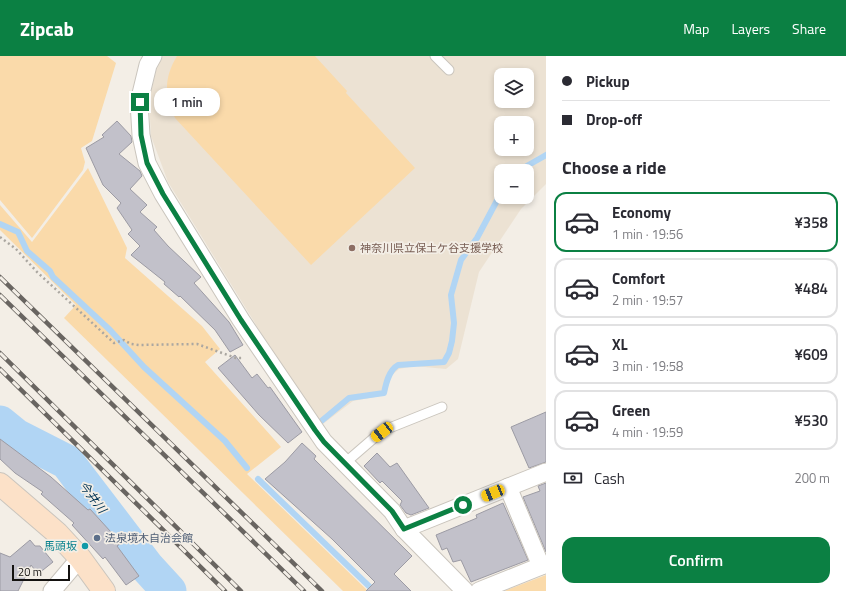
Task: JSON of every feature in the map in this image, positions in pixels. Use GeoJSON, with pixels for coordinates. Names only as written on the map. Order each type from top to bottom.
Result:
{"type":"FeatureCollection","features":[{"type":"Feature","properties":{"kind":"street"},"geometry":{"type":"LineString","coordinates":[[153,56],[148,65],[140,102],[141,135],[147,163],[163,194],[266,356],[324,442],[392,511],[404,529],[464,591]]}},
{"type":"Feature","properties":{"kind":"street"},"geometry":{"type":"LineString","coordinates":[[404,529],[546,472]]}},
{"type":"Feature","properties":{"kind":"street"},"geometry":{"type":"LineString","coordinates":[[0,484],[47,523],[80,558],[104,591]]}},
{"type":"Feature","properties":{"kind":"street"},"geometry":{"type":"LineString","coordinates":[[478,591],[544,565],[508,487]]}},
{"type":"Feature","properties":{"kind":"street"},"geometry":{"type":"LineString","coordinates":[[52,591],[80,558]]}},
{"type":"Feature","properties":{"kind":"lane"},"geometry":{"type":"LineString","coordinates":[[435,56],[450,70]]}},
{"type":"Feature","properties":{"kind":"lane"},"geometry":{"type":"LineString","coordinates":[[345,463],[382,432],[442,406]]}},
{"type":"Feature","properties":{"kind":"path"},"geometry":{"type":"LineString","coordinates":[[0,237],[16,249],[37,272],[114,343],[124,340],[131,344],[139,345],[197,344],[236,358],[252,359],[266,356]]}},
{"type":"Feature","properties":{"kind":"shaded area"},"geometry":{"type":"Polygon","coordinates":[[[0,56],[107,56],[116,63],[92,141],[81,148],[85,162],[83,170],[32,238],[0,200],[0,56]]]}},
{"type":"Feature","properties":{"kind":"shaded area","name":"神奈川県立保土ケ谷支援学校"},"geometry":{"type":"Polygon","coordinates":[[[163,56],[546,56],[546,184],[534,196],[534,164],[494,164],[494,204],[526,204],[521,209],[479,272],[458,359],[446,369],[414,366],[399,369],[391,376],[386,395],[353,401],[319,427],[168,182],[151,136],[149,100],[157,67],[163,56]]]}},
{"type":"Feature","properties":{"kind":"shaded area"},"geometry":{"type":"Polygon","coordinates":[[[177,56],[315,56],[347,91],[346,93],[415,168],[311,265],[175,118],[171,110],[167,87],[170,72],[177,56]]]}},
{"type":"Feature","properties":{"kind":"shaded area"},"geometry":{"type":"Polygon","coordinates":[[[88,168],[127,248],[125,258],[202,326],[220,349],[205,362],[281,447],[247,474],[368,591],[343,591],[64,318],[76,305],[0,230],[0,205],[32,242],[88,168]]]}},
{"type":"Feature","properties":{"kind":"shaded area"},"geometry":{"type":"Polygon","coordinates":[[[546,575],[546,591],[504,591],[546,575]]]}},
{"type":"Feature","properties":{"kind":"building"},"geometry":{"type":"Polygon","coordinates":[[[117,121],[131,136],[132,142],[119,154],[140,171],[142,176],[130,189],[147,205],[140,212],[157,227],[154,230],[168,246],[201,277],[194,283],[229,322],[243,345],[230,352],[215,330],[180,296],[179,297],[164,284],[165,282],[131,255],[140,246],[128,234],[132,230],[117,208],[121,203],[103,185],[86,148],[104,137],[102,135],[117,121]]]}},
{"type":"Feature","properties":{"kind":"building"},"geometry":{"type":"Polygon","coordinates":[[[235,355],[252,378],[257,374],[268,388],[270,387],[302,432],[288,443],[259,415],[218,368],[235,355]]]}},
{"type":"Feature","properties":{"kind":"building"},"geometry":{"type":"Polygon","coordinates":[[[546,412],[546,462],[529,468],[511,427],[546,412]]]}},
{"type":"Feature","properties":{"kind":"building"},"geometry":{"type":"Polygon","coordinates":[[[0,439],[51,477],[88,510],[90,509],[121,543],[117,546],[139,576],[126,585],[105,557],[103,559],[72,525],[74,523],[41,494],[43,492],[15,473],[0,459],[0,439]]]}},
{"type":"Feature","properties":{"kind":"building"},"geometry":{"type":"Polygon","coordinates":[[[302,443],[316,456],[314,459],[412,556],[394,574],[411,591],[366,591],[375,582],[332,539],[265,479],[285,462],[302,443]]]}},
{"type":"Feature","properties":{"kind":"building"},"geometry":{"type":"Polygon","coordinates":[[[377,453],[390,467],[397,463],[429,508],[411,515],[406,513],[400,505],[402,501],[382,481],[380,483],[364,466],[377,453]]]}},
{"type":"Feature","properties":{"kind":"building"},"geometry":{"type":"Polygon","coordinates":[[[546,483],[546,552],[523,497],[540,491],[538,486],[546,483]]]}},
{"type":"Feature","properties":{"kind":"building"},"geometry":{"type":"Polygon","coordinates":[[[503,503],[528,560],[471,582],[461,560],[453,562],[447,548],[442,550],[436,535],[477,518],[476,515],[503,503]]]}},
{"type":"Feature","properties":{"kind":"building"},"geometry":{"type":"Polygon","coordinates":[[[30,540],[35,546],[40,546],[53,562],[38,574],[31,565],[18,591],[0,591],[0,553],[10,557],[30,540]]]}},
{"type":"Feature","properties":{"kind":"waterway"},"geometry":{"type":"LineString","coordinates":[[530,164],[546,155]]}},
{"type":"Feature","properties":{"kind":"waterway"},"geometry":{"type":"LineString","coordinates":[[319,423],[349,398],[384,393],[390,373],[398,365],[444,362],[449,353],[452,341],[454,323],[451,295],[461,260],[477,238],[495,204]]}},
{"type":"Feature","properties":{"kind":"waterway"},"geometry":{"type":"LineString","coordinates":[[0,224],[18,232],[27,251],[50,271],[53,277],[110,330],[144,367],[225,441],[247,468]]}},
{"type":"Feature","properties":{"kind":"waterway","name":"今井川"},"geometry":{"type":"LineString","coordinates":[[0,423],[16,436],[67,462],[147,567],[169,591]]}},
{"type":"Feature","properties":{"kind":"waterway"},"geometry":{"type":"LineString","coordinates":[[258,479],[374,591]]}},
{"type":"Feature","properties":{"kind":"railway"},"geometry":{"type":"LineString","coordinates":[[0,277],[322,591]]}},
{"type":"Feature","properties":{"kind":"railway"},"geometry":{"type":"LineString","coordinates":[[0,295],[304,591]]}},
{"type":"Feature","properties":{"kind":"railway"},"geometry":{"type":"LineString","coordinates":[[0,353],[241,591]]}},
{"type":"Feature","properties":{"kind":"railway"},"geometry":{"type":"LineString","coordinates":[[0,369],[225,591]]}},
{"type":"Feature","properties":{"kind":"place","name":"神奈川県立保土ケ谷支援学校"},"geometry":{"type":"Point","coordinates":[352,248]}},
{"type":"Feature","properties":{"kind":"place","name":"法泉境木自治会館"},"geometry":{"type":"Point","coordinates":[97,538]}},
{"type":"Feature","properties":{"kind":"place","name":"馬頭坂"},"geometry":{"type":"Point","coordinates":[85,546]}},
{"type":"Feature","properties":{"kind":"route"},"geometry":{"type":"LineString","coordinates":[[140,102],[141,135],[147,163],[163,194],[241,320],[324,442],[392,511],[404,529],[463,505]]}}]}
